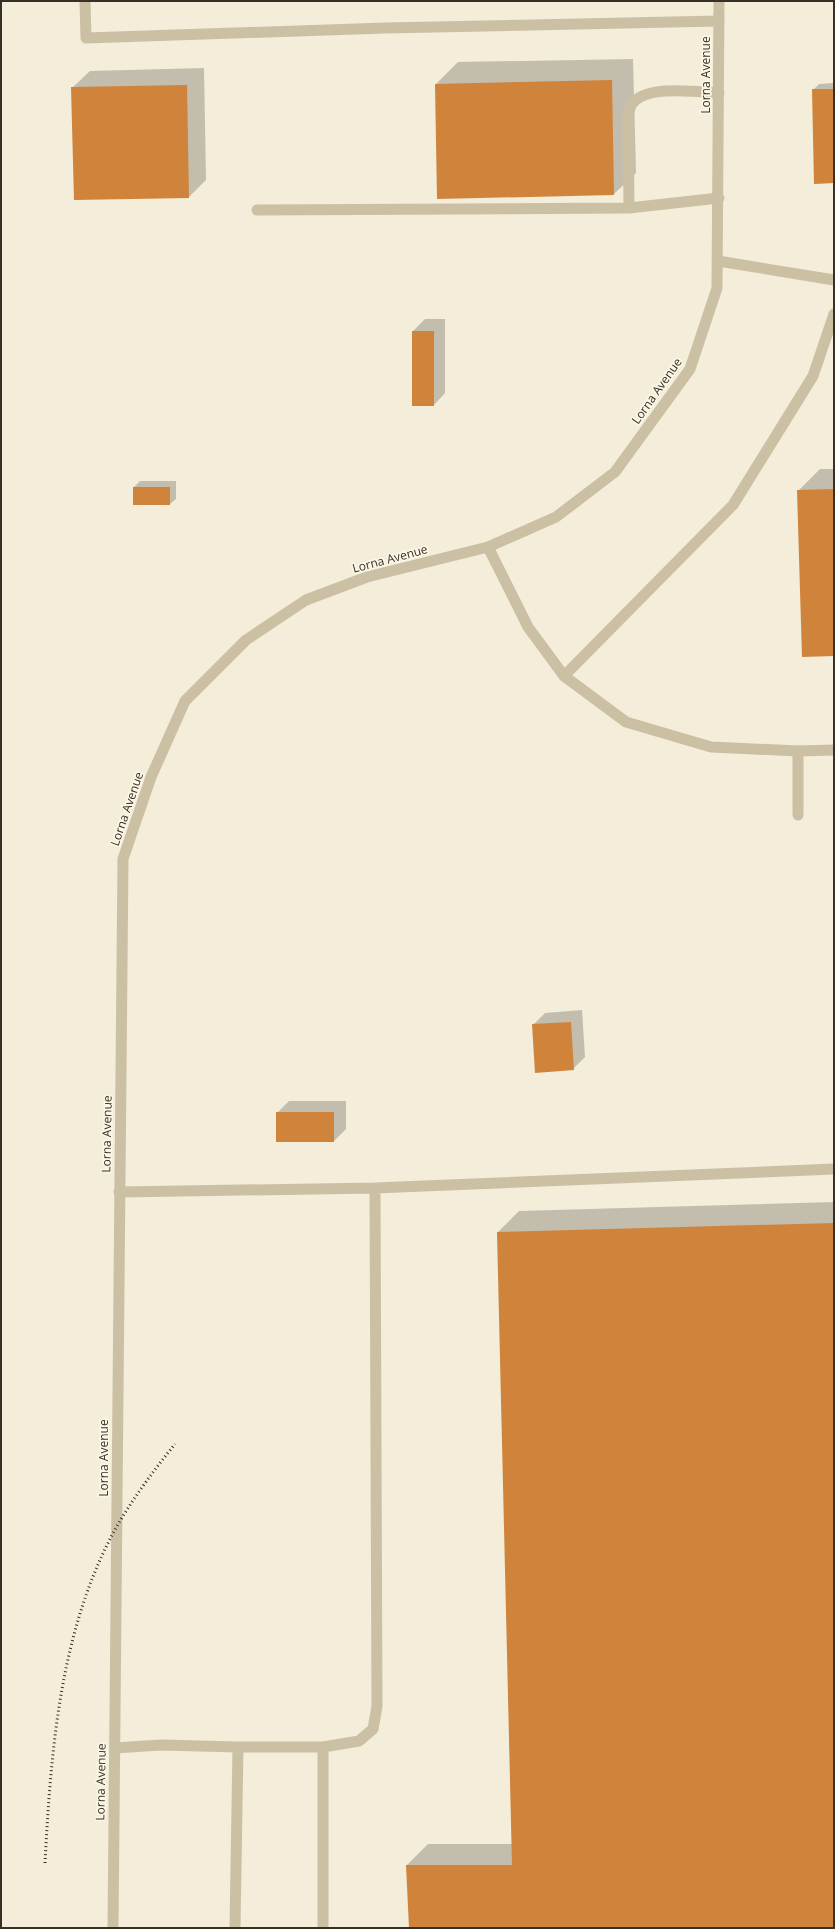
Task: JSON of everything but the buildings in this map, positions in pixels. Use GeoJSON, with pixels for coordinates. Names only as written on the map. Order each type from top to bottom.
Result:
{"type":"FeatureCollection","features":[{"type":"Feature","properties":{"kind":"street"},"geometry":{"type":"LineString","coordinates":[[85,1],[86,38],[377,28],[719,21]]}},
{"type":"Feature","properties":{"kind":"street","name":"Lorna Avenue"},"geometry":{"type":"LineString","coordinates":[[113,1928],[123,859],[151,777],[185,701],[246,640],[306,600],[367,577],[488,547],[556,517],[615,472],[690,369],[717,288],[719,198],[719,1]]}},
{"type":"Feature","properties":{"kind":"street"},"geometry":{"type":"LineString","coordinates":[[629,208],[628,115],[632,103],[644,95],[668,91],[719,94]]}},
{"type":"Feature","properties":{"kind":"street"},"geometry":{"type":"LineString","coordinates":[[257,210],[629,208],[719,198]]}},
{"type":"Feature","properties":{"kind":"street"},"geometry":{"type":"LineString","coordinates":[[718,261],[834,280]]}},
{"type":"Feature","properties":{"kind":"street"},"geometry":{"type":"LineString","coordinates":[[564,676],[733,505],[813,376],[834,314]]}},
{"type":"Feature","properties":{"kind":"street"},"geometry":{"type":"LineString","coordinates":[[488,547],[528,627],[564,676],[626,722],[711,747],[798,751],[834,750]]}},
{"type":"Feature","properties":{"kind":"street"},"geometry":{"type":"LineString","coordinates":[[798,751],[798,815]]}},
{"type":"Feature","properties":{"kind":"street"},"geometry":{"type":"LineString","coordinates":[[119,1192],[375,1188],[834,1169]]}},
{"type":"Feature","properties":{"kind":"street"},"geometry":{"type":"LineString","coordinates":[[115,1748],[161,1745],[323,1747],[359,1741],[373,1729],[377,1706],[375,1188]]}},
{"type":"Feature","properties":{"kind":"street"},"geometry":{"type":"LineString","coordinates":[[235,1928],[238,1747]]}},
{"type":"Feature","properties":{"kind":"street"},"geometry":{"type":"LineString","coordinates":[[323,1747],[323,1928]]}},
{"type":"Feature","properties":{"kind":"railway"},"geometry":{"type":"LineString","coordinates":[[45,1863],[47,1820],[55,1733],[71,1647],[83,1606],[98,1565],[117,1526],[144,1484],[175,1444]]}}]}
